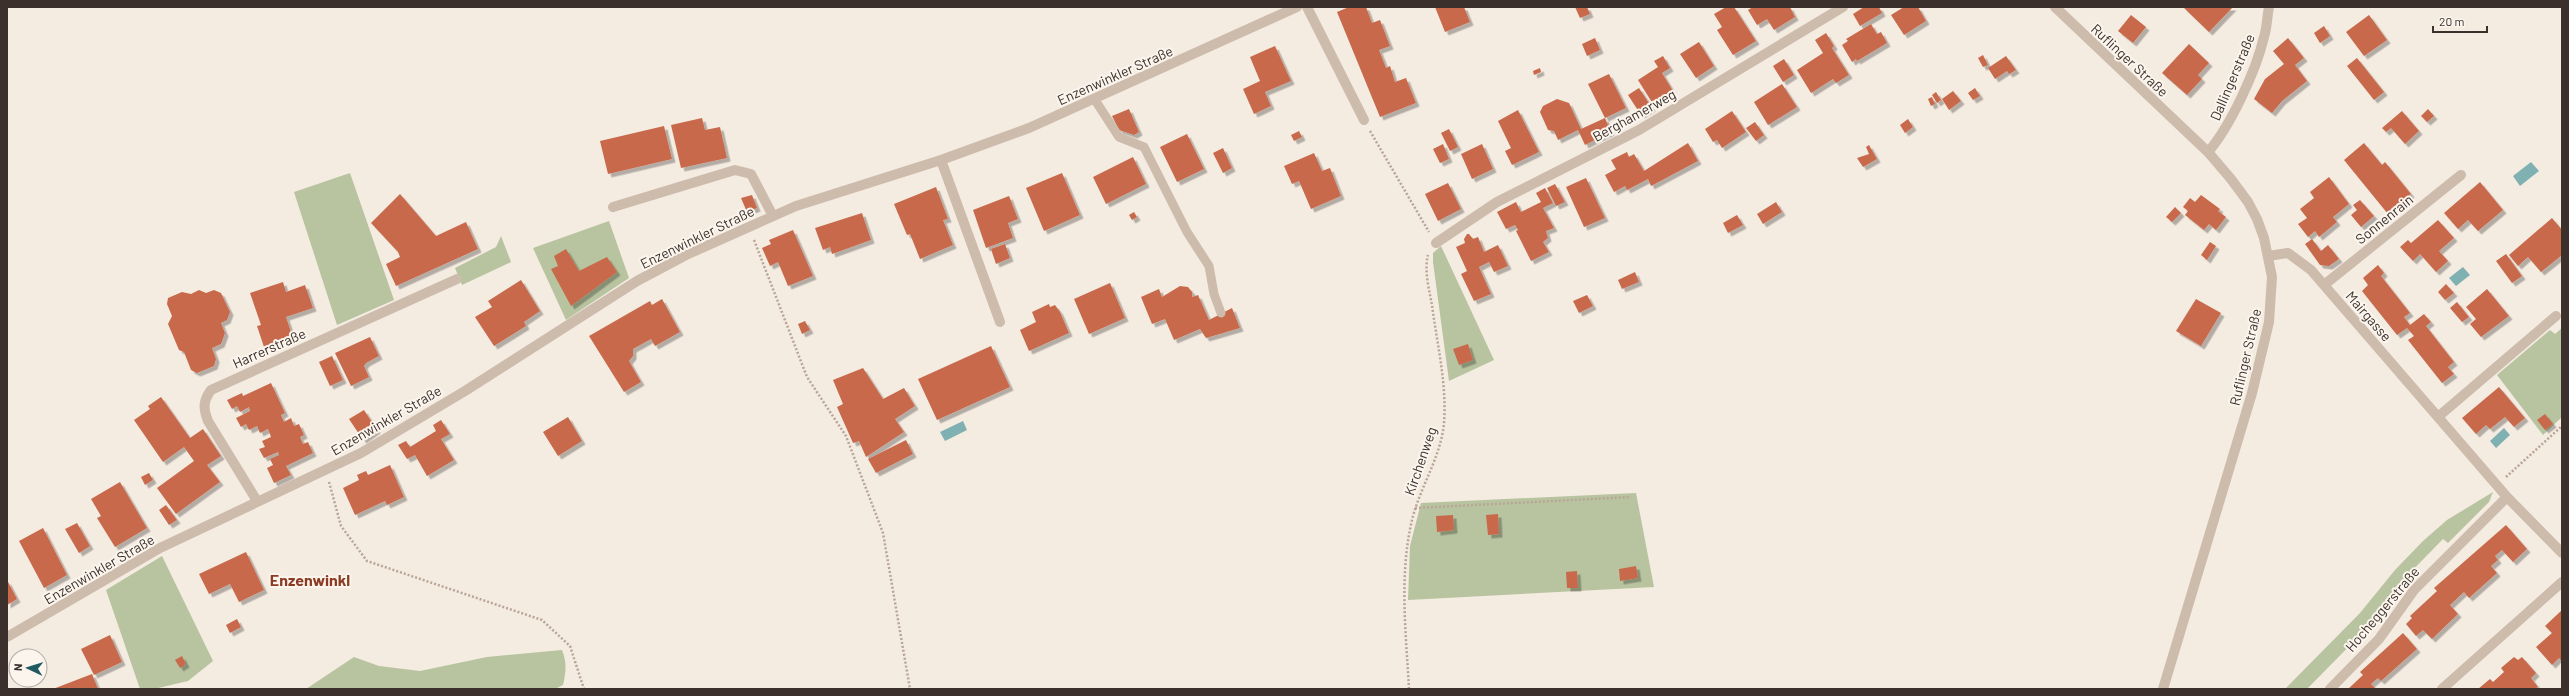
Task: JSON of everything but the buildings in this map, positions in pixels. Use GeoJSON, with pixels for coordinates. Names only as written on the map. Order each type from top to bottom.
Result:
{"type":"FeatureCollection","features":[{"type":"Feature","properties":{"kind":"street","name":"Enzenwinkler Straße"},"geometry":{"type":"LineString","coordinates":[[7,637],[160,548],[361,452],[465,391],[637,282],[686,255],[796,206],[941,160],[1029,128],[1095,100],[1297,7]]}},
{"type":"Feature","properties":{"kind":"street"},"geometry":{"type":"LineString","coordinates":[[1307,7],[1364,120]]}},
{"type":"Feature","properties":{"kind":"street","name":"Berghamerweg"},"geometry":{"type":"LineString","coordinates":[[1436,243],[1497,202],[1639,130],[1843,7]]}},
{"type":"Feature","properties":{"kind":"street","name":"Ruflinger Straße"},"geometry":{"type":"LineString","coordinates":[[2055,7],[2208,152],[2248,202],[2257,219],[2268,256],[2272,298],[2265,344],[2163,689]]}},
{"type":"Feature","properties":{"kind":"street","name":"Dallingerstraße"},"geometry":{"type":"LineString","coordinates":[[2208,152],[2222,136],[2255,64],[2265,37],[2269,7]]}},
{"type":"Feature","properties":{"kind":"street"},"geometry":{"type":"LineString","coordinates":[[941,160],[1000,322]]}},
{"type":"Feature","properties":{"kind":"street","name":"Enzenwinkler Straße"},"geometry":{"type":"LineString","coordinates":[[613,208],[735,170],[751,174],[773,216]]}},
{"type":"Feature","properties":{"kind":"street","name":"Sonnenrain"},"geometry":{"type":"LineString","coordinates":[[2324,285],[2461,175]]}},
{"type":"Feature","properties":{"kind":"street","name":"Mairgasse"},"geometry":{"type":"LineString","coordinates":[[2268,256],[2288,253],[2298,259],[2324,285],[2439,416],[2507,497],[2562,553]]}},
{"type":"Feature","properties":{"kind":"street","name":"Harrerstraße"},"geometry":{"type":"LineString","coordinates":[[257,502],[208,421],[204,400],[211,390],[456,279]]}},
{"type":"Feature","properties":{"kind":"street"},"geometry":{"type":"LineString","coordinates":[[2439,416],[2556,316]]}},
{"type":"Feature","properties":{"kind":"street","name":"Hocheggerstraße"},"geometry":{"type":"LineString","coordinates":[[2330,689],[2378,639],[2414,590],[2507,497]]}},
{"type":"Feature","properties":{"kind":"street"},"geometry":{"type":"LineString","coordinates":[[2442,689],[2562,582]]}},
{"type":"Feature","properties":{"kind":"lane"},"geometry":{"type":"LineString","coordinates":[[1095,100],[1119,137],[1144,147],[1184,225],[1209,266],[1214,294],[1221,313]]}},
{"type":"Feature","properties":{"kind":"path"},"geometry":{"type":"LineString","coordinates":[[1364,120],[1436,243]]}},
{"type":"Feature","properties":{"kind":"path"},"geometry":{"type":"LineString","coordinates":[[749,227],[807,377],[846,436],[883,534],[910,689]]}},
{"type":"Feature","properties":{"kind":"path","name":"Kirchenweg"},"geometry":{"type":"LineString","coordinates":[[1409,689],[1405,573],[1415,508],[1440,444],[1444,423],[1443,378],[1426,262],[1428,253],[1436,243]]}},
{"type":"Feature","properties":{"kind":"path"},"geometry":{"type":"LineString","coordinates":[[2497,485],[2562,426]]}},
{"type":"Feature","properties":{"kind":"path"},"geometry":{"type":"LineString","coordinates":[[326,470],[341,526],[367,561],[542,620],[570,646],[584,689]]}},
{"type":"Feature","properties":{"kind":"path"},"geometry":{"type":"LineString","coordinates":[[1415,508],[1631,497]]}},
{"type":"Feature","properties":{"kind":"green space"},"geometry":{"type":"Polygon","coordinates":[[[350,173],[394,300],[337,325],[294,192],[350,173]]]}},
{"type":"Feature","properties":{"kind":"green space"},"geometry":{"type":"Polygon","coordinates":[[[609,221],[629,278],[566,320],[533,248],[609,221]]]}},
{"type":"Feature","properties":{"kind":"green space"},"geometry":{"type":"Polygon","coordinates":[[[501,236],[511,262],[462,285],[455,268],[496,247],[501,236]]]}},
{"type":"Feature","properties":{"kind":"green space"},"geometry":{"type":"Polygon","coordinates":[[[1441,246],[1494,360],[1449,381],[1433,262],[1433,253],[1441,246]]]}},
{"type":"Feature","properties":{"kind":"green space"},"geometry":{"type":"Polygon","coordinates":[[[2562,328],[2562,417],[2543,435],[2497,375],[2550,330],[2555,334],[2562,328]]]}},
{"type":"Feature","properties":{"kind":"green space"},"geometry":{"type":"Polygon","coordinates":[[[2493,492],[2489,502],[2448,543],[2443,539],[2399,584],[2367,628],[2307,689],[2285,689],[2360,613],[2395,570],[2423,541],[2447,520],[2493,492]]]}},
{"type":"Feature","properties":{"kind":"green space"},"geometry":{"type":"Polygon","coordinates":[[[1636,493],[1654,587],[1408,600],[1410,546],[1421,503],[1636,493]]]}},
{"type":"Feature","properties":{"kind":"green space"},"geometry":{"type":"Polygon","coordinates":[[[162,556],[213,661],[188,681],[154,689],[140,689],[106,590],[162,556]]]}},
{"type":"Feature","properties":{"kind":"green space"},"geometry":{"type":"Polygon","coordinates":[[[562,650],[565,663],[564,680],[563,685],[555,689],[306,689],[354,657],[379,666],[420,671],[487,657],[562,650]]]}},
{"type":"Feature","properties":{"kind":"water"},"geometry":{"type":"Polygon","coordinates":[[[2531,162],[2539,171],[2520,186],[2513,176],[2531,162]]]}},
{"type":"Feature","properties":{"kind":"water"},"geometry":{"type":"Polygon","coordinates":[[[2463,267],[2470,275],[2456,286],[2449,278],[2463,267]]]}},
{"type":"Feature","properties":{"kind":"water"},"geometry":{"type":"Polygon","coordinates":[[[963,421],[967,430],[945,441],[940,432],[963,421]]]}},
{"type":"Feature","properties":{"kind":"water"},"geometry":{"type":"Polygon","coordinates":[[[2504,428],[2510,435],[2496,448],[2490,441],[2504,428]]]}},
{"type":"Feature","properties":{"kind":"district","name":"Enzenwinkl"},"geometry":{"type":"Point","coordinates":[310,579]}}]}
